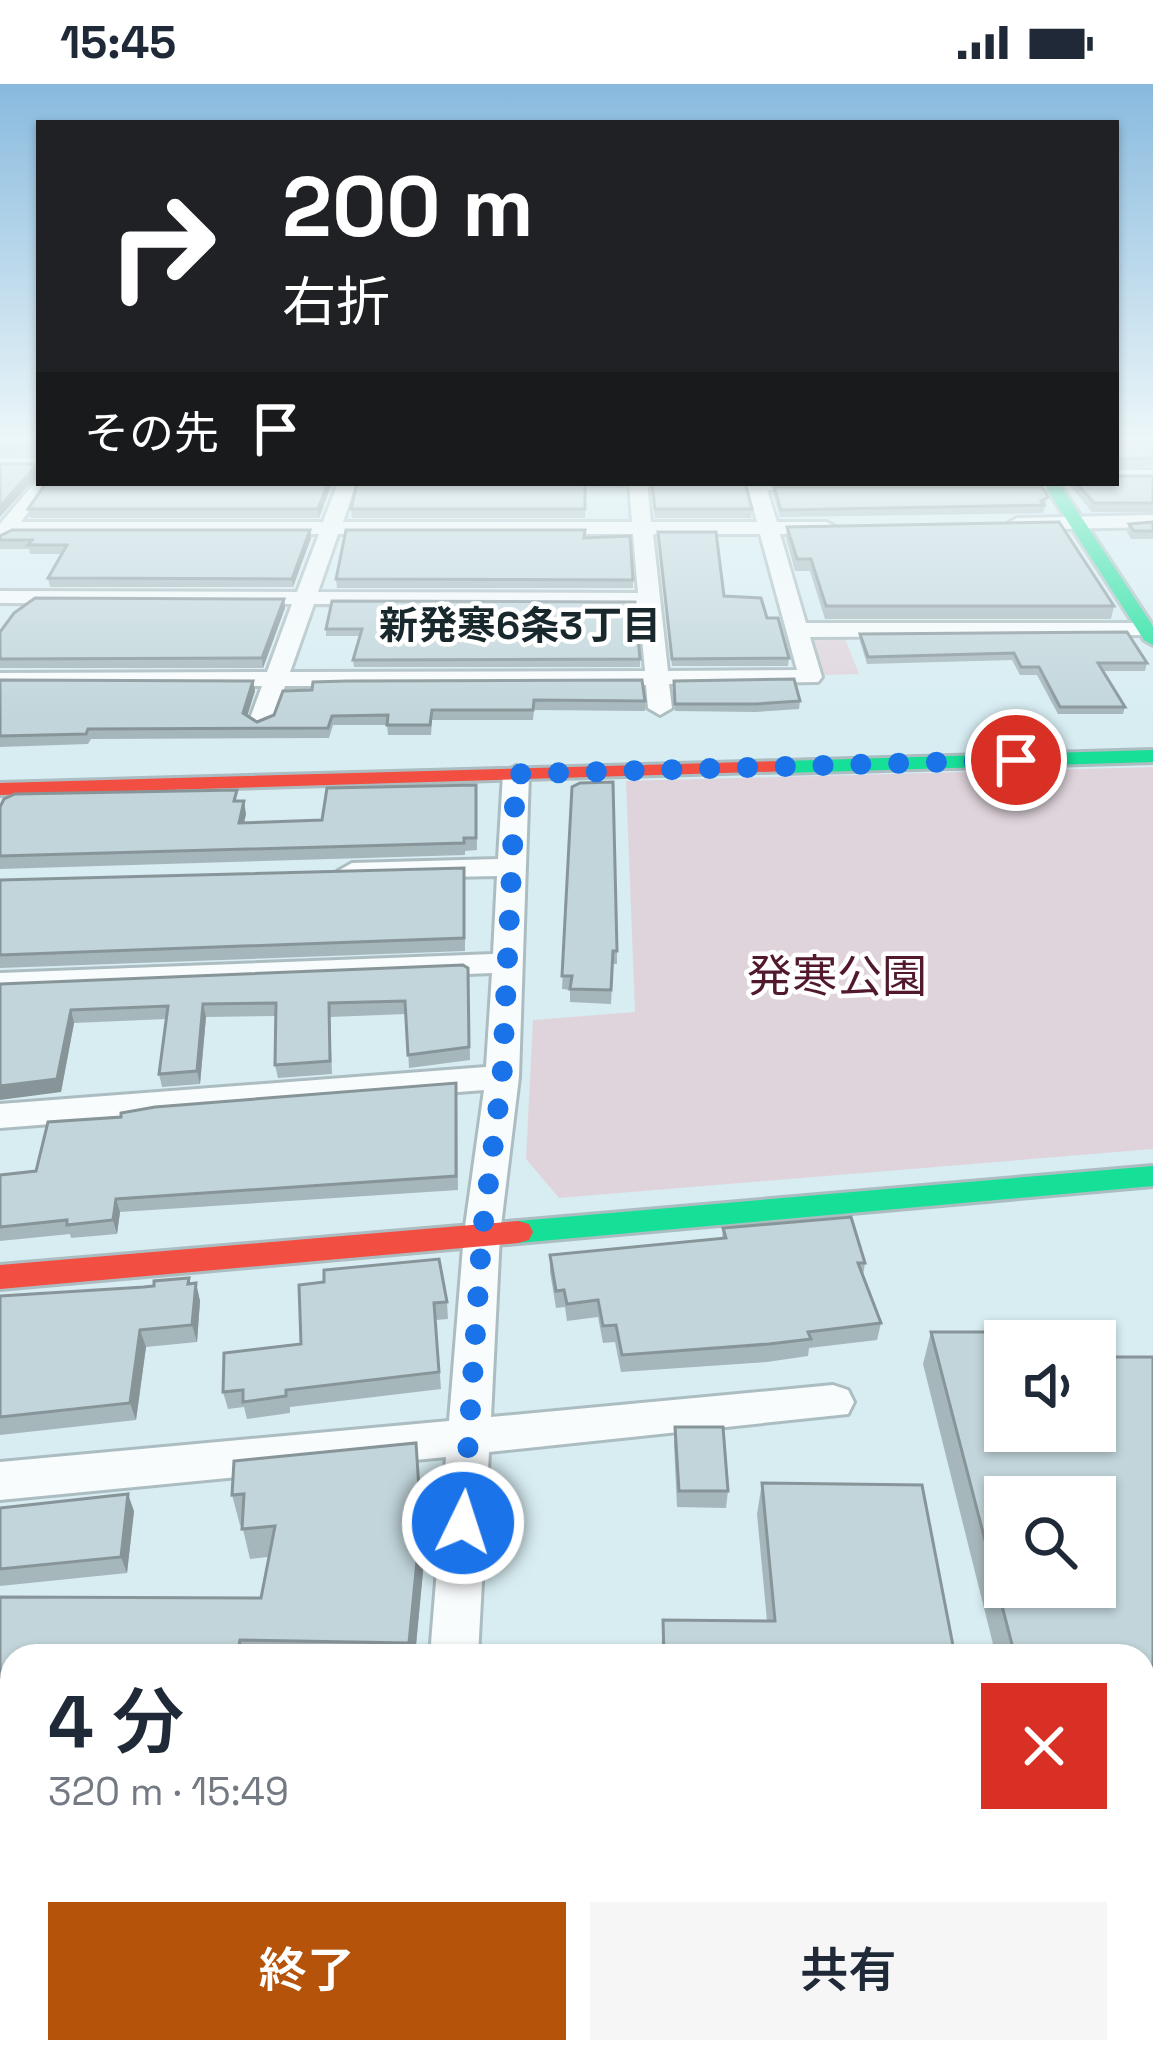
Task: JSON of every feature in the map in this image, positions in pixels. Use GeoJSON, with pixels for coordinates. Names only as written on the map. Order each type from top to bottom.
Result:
{"type":"FeatureCollection","features":[{"type":"Feature","properties":{"kind":"street"},"geometry":{"type":"LineString","coordinates":[[261,721],[331,534]]}},
{"type":"Feature","properties":{"kind":"street"},"geometry":{"type":"LineString","coordinates":[[642,534],[659,707]]}},
{"type":"Feature","properties":{"kind":"street"},"geometry":{"type":"LineString","coordinates":[[0,680],[811,677],[771,534]]}},
{"type":"Feature","properties":{"kind":"street"},"geometry":{"type":"LineString","coordinates":[[1084,534],[1149,635]]}},
{"type":"Feature","properties":{"kind":"street"},"geometry":{"type":"LineString","coordinates":[[0,597],[648,599]]}},
{"type":"Feature","properties":{"kind":"street"},"geometry":{"type":"LineString","coordinates":[[798,630],[1149,635]]}},
{"type":"Feature","properties":{"kind":"street"},"geometry":{"type":"LineString","coordinates":[[0,789],[1153,756]]}},
{"type":"Feature","properties":{"kind":"street"},"geometry":{"type":"LineString","coordinates":[[455,1644],[482,1234],[502,1077],[516,774]]}},
{"type":"Feature","properties":{"kind":"street"},"geometry":{"type":"LineString","coordinates":[[326,872],[512,867]]}},
{"type":"Feature","properties":{"kind":"street"},"geometry":{"type":"LineString","coordinates":[[0,983],[508,963]]}},
{"type":"Feature","properties":{"kind":"street"},"geometry":{"type":"LineString","coordinates":[[0,1116],[502,1077]]}},
{"type":"Feature","properties":{"kind":"street"},"geometry":{"type":"LineString","coordinates":[[0,1277],[1153,1176]]}},
{"type":"Feature","properties":{"kind":"street"},"geometry":{"type":"LineString","coordinates":[[0,1481],[833,1402]]}},
{"type":"Feature","properties":{"kind":"green space"},"geometry":{"type":"Polygon","coordinates":[[[844,636],[859,674],[823,675],[814,640],[844,636]]]}},
{"type":"Feature","properties":{"kind":"green space","name":"発寒公園"},"geometry":{"type":"Polygon","coordinates":[[[1153,767],[1153,1149],[559,1198],[526,1159],[533,1020],[635,1012],[626,781],[1153,767]]]}},
{"type":"Feature","properties":{"kind":"building"},"geometry":{"type":"Polygon","coordinates":[[[308,534],[292,579],[48,578],[67,545],[28,545],[32,540],[0,540],[0,536],[308,534]]]}},
{"type":"Feature","properties":{"kind":"building"},"geometry":{"type":"Polygon","coordinates":[[[345,534],[630,536],[633,580],[336,579],[345,534]]]}},
{"type":"Feature","properties":{"kind":"building"},"geometry":{"type":"Polygon","coordinates":[[[658,534],[716,534],[724,596],[761,598],[767,618],[778,618],[789,658],[672,659],[658,534]]]}},
{"type":"Feature","properties":{"kind":"building"},"geometry":{"type":"Polygon","coordinates":[[[789,534],[1067,534],[1114,606],[826,606],[811,559],[797,559],[789,534]]]}},
{"type":"Feature","properties":{"kind":"building"},"geometry":{"type":"Polygon","coordinates":[[[35,598],[284,599],[262,658],[0,659],[0,632],[14,613],[35,598]]]}},
{"type":"Feature","properties":{"kind":"building"},"geometry":{"type":"Polygon","coordinates":[[[332,601],[635,602],[640,659],[353,660],[362,629],[326,629],[332,601]]]}},
{"type":"Feature","properties":{"kind":"building"},"geometry":{"type":"Polygon","coordinates":[[[1127,632],[1147,663],[1098,663],[1125,707],[1060,707],[1039,667],[1021,667],[1014,653],[868,657],[860,634],[1127,632]]]}},
{"type":"Feature","properties":{"kind":"building"},"geometry":{"type":"Polygon","coordinates":[[[794,679],[800,701],[675,704],[674,681],[794,679]]]}},
{"type":"Feature","properties":{"kind":"building"},"geometry":{"type":"Polygon","coordinates":[[[0,680],[253,681],[243,713],[257,722],[274,715],[283,691],[312,690],[313,682],[642,680],[645,701],[534,700],[533,710],[432,710],[430,725],[387,725],[388,715],[332,716],[328,728],[88,729],[86,734],[0,736],[0,680]]]}},
{"type":"Feature","properties":{"kind":"building"},"geometry":{"type":"Polygon","coordinates":[[[613,782],[617,951],[613,951],[611,990],[570,989],[572,976],[562,976],[572,787],[613,782]]]}},
{"type":"Feature","properties":{"kind":"building"},"geometry":{"type":"Polygon","coordinates":[[[476,785],[476,838],[464,838],[464,843],[0,856],[0,807],[15,794],[237,790],[234,801],[244,801],[239,823],[322,820],[327,788],[476,785]]]}},
{"type":"Feature","properties":{"kind":"building"},"geometry":{"type":"Polygon","coordinates":[[[464,868],[464,938],[0,955],[0,880],[464,868]]]}},
{"type":"Feature","properties":{"kind":"building"},"geometry":{"type":"Polygon","coordinates":[[[468,968],[469,1047],[408,1055],[405,1001],[329,1003],[330,1061],[275,1065],[276,1003],[203,1004],[197,1071],[159,1074],[168,1006],[71,1010],[57,1079],[0,1086],[0,984],[468,968]]]}},
{"type":"Feature","properties":{"kind":"building"},"geometry":{"type":"Polygon","coordinates":[[[456,1083],[456,1176],[116,1199],[113,1220],[0,1227],[0,1175],[36,1171],[48,1122],[121,1117],[121,1113],[155,1107],[456,1083]]]}},
{"type":"Feature","properties":{"kind":"building"},"geometry":{"type":"Polygon","coordinates":[[[851,1217],[865,1263],[858,1263],[881,1323],[808,1332],[811,1339],[622,1355],[616,1325],[603,1326],[598,1300],[567,1304],[564,1290],[556,1291],[550,1255],[726,1238],[723,1228],[851,1217]]]}},
{"type":"Feature","properties":{"kind":"building"},"geometry":{"type":"Polygon","coordinates":[[[439,1259],[447,1302],[434,1303],[439,1372],[286,1390],[286,1396],[243,1402],[243,1390],[223,1392],[224,1353],[301,1344],[299,1285],[324,1282],[324,1270],[439,1259]]]}},
{"type":"Feature","properties":{"kind":"building"},"geometry":{"type":"Polygon","coordinates":[[[189,1278],[188,1284],[196,1283],[192,1325],[140,1330],[130,1403],[0,1417],[0,1296],[144,1287],[154,1286],[154,1281],[189,1278]]]}},
{"type":"Feature","properties":{"kind":"building"},"geometry":{"type":"Polygon","coordinates":[[[931,1332],[984,1332],[984,1452],[1116,1452],[1116,1357],[1153,1357],[1153,1644],[1012,1644],[1003,1608],[1116,1608],[1116,1476],[984,1476],[984,1536],[931,1332]]]}},
{"type":"Feature","properties":{"kind":"building"},"geometry":{"type":"Polygon","coordinates":[[[675,1427],[723,1427],[728,1491],[679,1491],[675,1427]]]}},
{"type":"Feature","properties":{"kind":"building"},"geometry":{"type":"Polygon","coordinates":[[[416,1443],[421,1520],[409,1643],[0,1644],[0,1597],[261,1598],[275,1526],[242,1529],[244,1494],[232,1495],[234,1461],[416,1443]]]}},
{"type":"Feature","properties":{"kind":"building"},"geometry":{"type":"Polygon","coordinates":[[[762,1483],[922,1485],[953,1644],[664,1644],[663,1620],[775,1621],[762,1483]]]}},
{"type":"Feature","properties":{"kind":"building"},"geometry":{"type":"Polygon","coordinates":[[[128,1494],[121,1557],[0,1569],[0,1508],[128,1494]]]}},
{"type":"Feature","properties":{"kind":"traffic: fast"},"geometry":{"type":"LineString","coordinates":[[1084,534],[1153,640]]}},
{"type":"Feature","properties":{"kind":"traffic: fast"},"geometry":{"type":"LineString","coordinates":[[784,767],[1153,756]]}},
{"type":"Feature","properties":{"kind":"traffic: fast"},"geometry":{"type":"LineString","coordinates":[[518,1232],[1153,1176]]}},
{"type":"Feature","properties":{"kind":"traffic: jam"},"geometry":{"type":"LineString","coordinates":[[0,789],[784,767]]}},
{"type":"Feature","properties":{"kind":"traffic: jam"},"geometry":{"type":"LineString","coordinates":[[0,1277],[518,1232]]}},
{"type":"Feature","properties":{"kind":"district","name":"新発寒6条3丁目"},"geometry":{"type":"Point","coordinates":[520,625]}},
{"type":"Feature","properties":{"kind":"route"},"geometry":{"type":"LineString","coordinates":[[463,1523],[482,1234],[502,1077],[516,774],[1016,760]]}}]}
